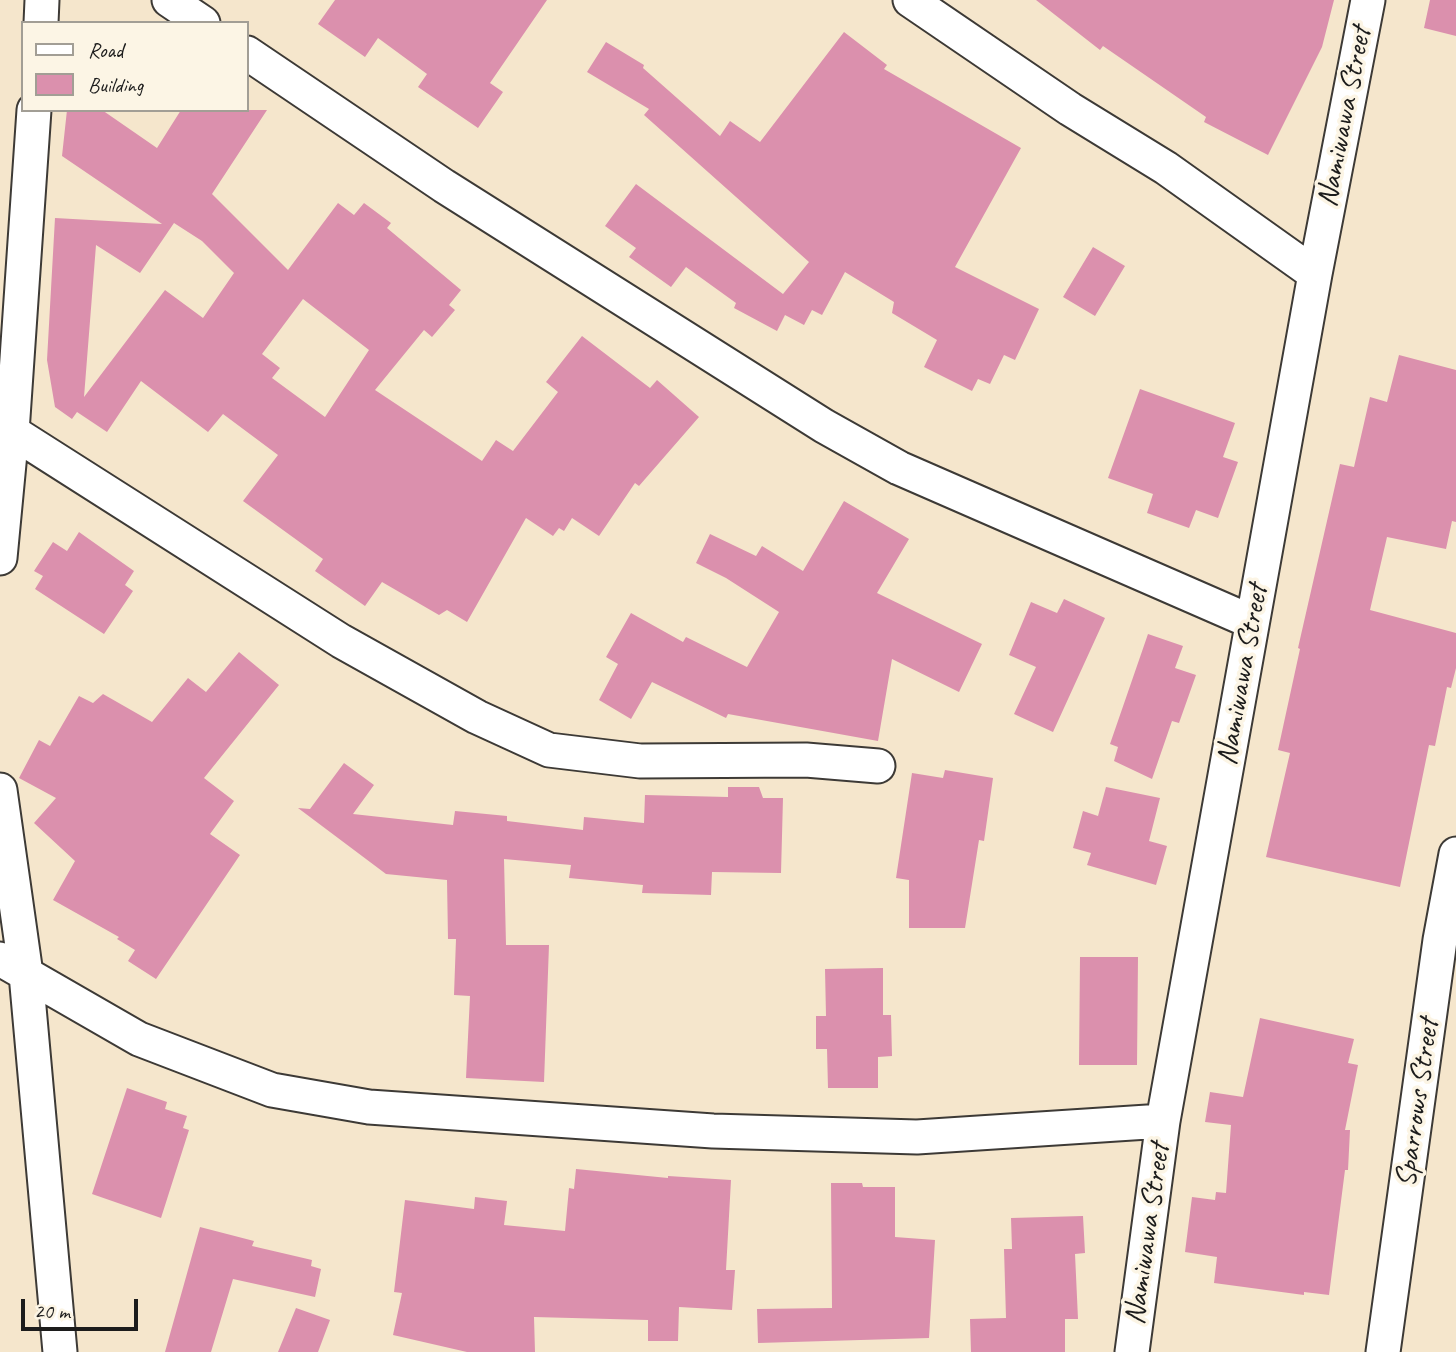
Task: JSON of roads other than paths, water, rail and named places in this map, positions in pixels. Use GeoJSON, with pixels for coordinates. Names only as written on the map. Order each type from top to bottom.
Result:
{"type":"FeatureCollection","features":[{"type":"Feature","properties":{"kind":"street"},"geometry":{"type":"LineString","coordinates":[[41,21],[42,0]]}},
{"type":"Feature","properties":{"kind":"street"},"geometry":{"type":"LineString","coordinates":[[169,0],[199,21]]}},
{"type":"Feature","properties":{"kind":"street"},"geometry":{"type":"LineString","coordinates":[[910,0],[1070,109],[1166,169],[1315,274]]}},
{"type":"Feature","properties":{"kind":"street","name":"Namiwawa Street"},"geometry":{"type":"LineString","coordinates":[[1132,1352],[1163,1121],[1315,274],[1368,0]]}},
{"type":"Feature","properties":{"kind":"street"},"geometry":{"type":"LineString","coordinates":[[248,54],[444,186],[824,426],[899,468],[1252,622]]}},
{"type":"Feature","properties":{"kind":"street"},"geometry":{"type":"LineString","coordinates":[[0,558],[6,428],[34,112]]}},
{"type":"Feature","properties":{"kind":"street"},"geometry":{"type":"LineString","coordinates":[[6,428],[341,641],[477,717],[549,750],[640,761],[806,761],[878,766]]}},
{"type":"Feature","properties":{"kind":"street"},"geometry":{"type":"LineString","coordinates":[[0,790],[13,966],[60,1352]]}},
{"type":"Feature","properties":{"kind":"street","name":"Sparrows Street"},"geometry":{"type":"LineString","coordinates":[[1383,1352],[1440,940],[1456,854]]}},
{"type":"Feature","properties":{"kind":"street"},"geometry":{"type":"LineString","coordinates":[[13,966],[139,1039],[272,1090],[369,1107],[713,1131],[917,1137],[1163,1121]]}}]}
